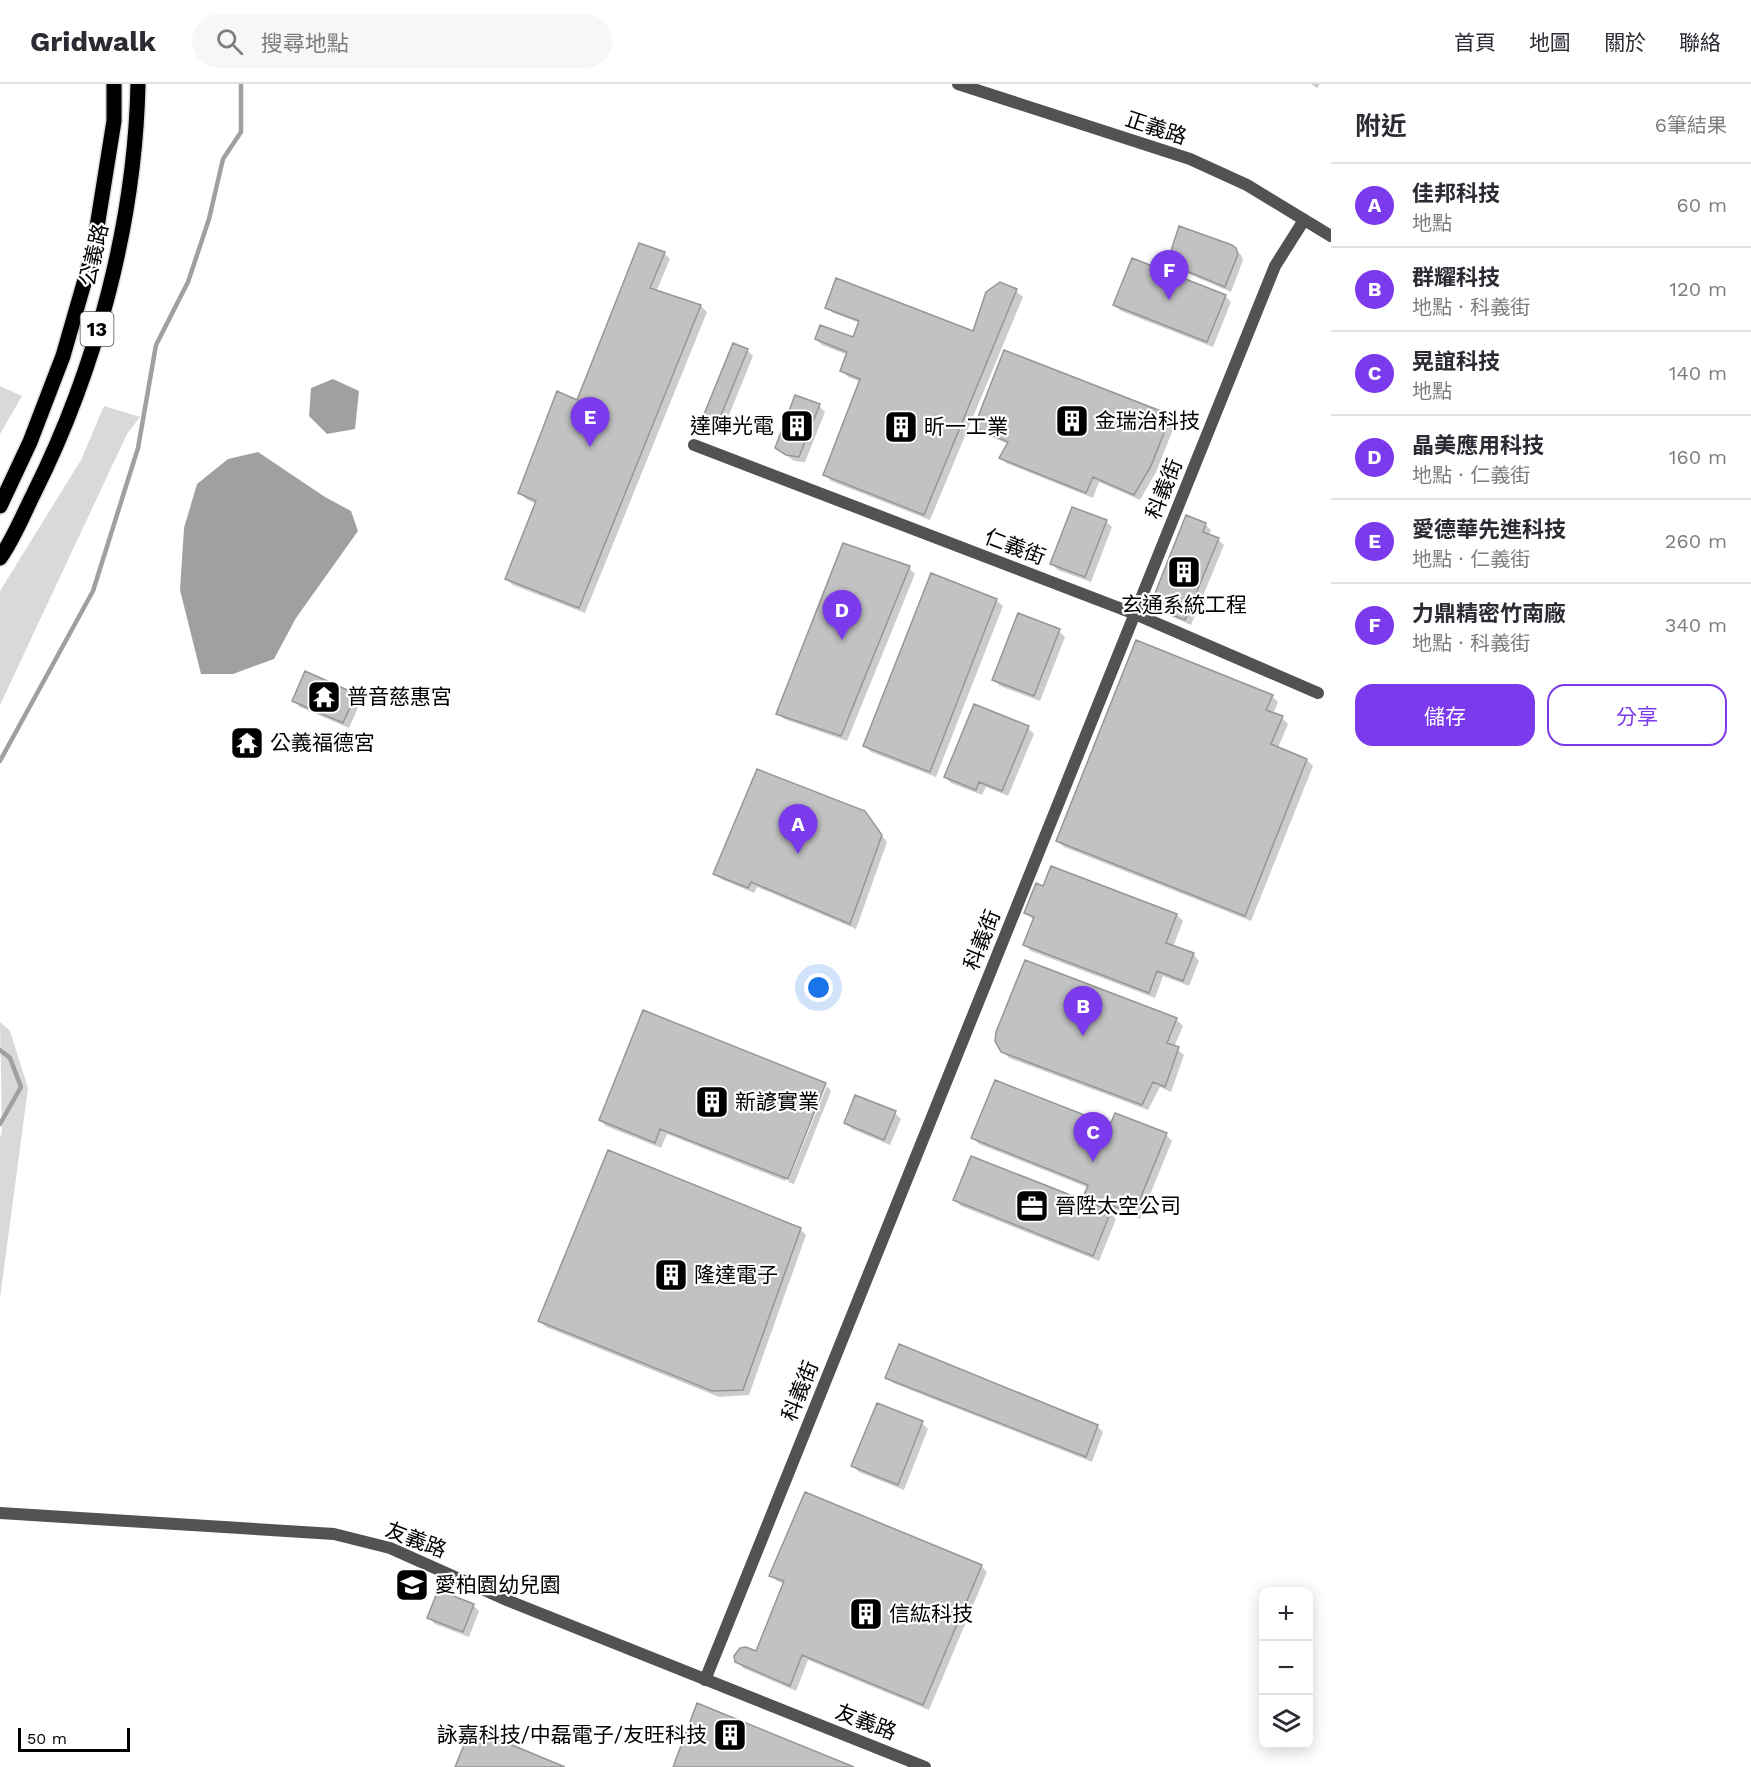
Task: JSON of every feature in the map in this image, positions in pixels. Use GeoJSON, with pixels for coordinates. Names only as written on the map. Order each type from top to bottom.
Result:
{"type":"FeatureCollection","features":[{"type":"Feature","properties":{"kind":"main road","name":"公義路"},"geometry":{"type":"LineString","coordinates":[[0,506],[30,442],[63,356],[93,252],[114,122],[114,84]]}},
{"type":"Feature","properties":{"kind":"main road","name":"公義路"},"geometry":{"type":"LineString","coordinates":[[0,558],[56,450],[88,362],[118,251],[137,123],[138,84]]}},
{"type":"Feature","properties":{"kind":"street","name":"正義路"},"geometry":{"type":"LineString","coordinates":[[958,84],[1190,159],[1247,185],[1331,236]]}},
{"type":"Feature","properties":{"kind":"street","name":"科義街"},"geometry":{"type":"LineString","coordinates":[[705,1680],[1275,266],[1304,220]]}},
{"type":"Feature","properties":{"kind":"street","name":"仁義街"},"geometry":{"type":"LineString","coordinates":[[694,445],[1135,614],[1318,693]]}},
{"type":"Feature","properties":{"kind":"street","name":"友義路"},"geometry":{"type":"LineString","coordinates":[[0,1513],[334,1534],[390,1548],[509,1600],[925,1767]]}},
{"type":"Feature","properties":{"kind":"shaded area"},"geometry":{"type":"Polygon","coordinates":[[[333,379],[359,391],[355,429],[327,434],[309,416],[311,388],[333,379]]]}},
{"type":"Feature","properties":{"kind":"shaded area"},"geometry":{"type":"Polygon","coordinates":[[[0,386],[22,396],[0,434],[0,386]]]}},
{"type":"Feature","properties":{"kind":"shaded area"},"geometry":{"type":"Polygon","coordinates":[[[104,406],[140,417],[127,434],[0,705],[0,591],[81,460],[104,406]]]}},
{"type":"Feature","properties":{"kind":"shaded area"},"geometry":{"type":"Polygon","coordinates":[[[258,452],[325,497],[351,511],[358,531],[296,618],[274,659],[233,674],[201,674],[180,590],[184,528],[197,484],[228,459],[258,452]]]}},
{"type":"Feature","properties":{"kind":"shaded area"},"geometry":{"type":"Polygon","coordinates":[[[0,1022],[10,1031],[28,1088],[0,1298],[0,1138],[2,1131],[0,1022]]]}},
{"type":"Feature","properties":{"kind":"building"},"geometry":{"type":"Polygon","coordinates":[[[1179,226],[1236,248],[1238,254],[1225,287],[1167,263],[1179,226]]]}},
{"type":"Feature","properties":{"kind":"building"},"geometry":{"type":"Polygon","coordinates":[[[639,243],[665,252],[650,288],[701,305],[579,608],[505,579],[536,501],[518,493],[557,391],[577,400],[639,243]]]}},
{"type":"Feature","properties":{"kind":"building"},"geometry":{"type":"Polygon","coordinates":[[[1132,258],[1226,295],[1207,342],[1113,305],[1132,258]]]}},
{"type":"Feature","properties":{"kind":"building","name":"昕一工業"},"geometry":{"type":"Polygon","coordinates":[[[836,278],[973,331],[986,292],[1000,282],[1017,289],[924,515],[823,475],[860,379],[840,371],[847,352],[815,339],[820,325],[853,337],[859,321],[825,308],[836,278]]]}},
{"type":"Feature","properties":{"kind":"building"},"geometry":{"type":"Polygon","coordinates":[[[733,343],[748,349],[715,430],[700,424],[733,343]]]}},
{"type":"Feature","properties":{"kind":"building","name":"金瑞治科技"},"geometry":{"type":"Polygon","coordinates":[[[1004,350],[1171,415],[1151,466],[1134,495],[1093,477],[1086,493],[999,458],[1008,442],[974,427],[1004,350]]]}},
{"type":"Feature","properties":{"kind":"building","name":"達陣光電"},"geometry":{"type":"Polygon","coordinates":[[[795,395],[820,404],[799,457],[786,455],[775,448],[795,395]]]}},
{"type":"Feature","properties":{"kind":"building"},"geometry":{"type":"Polygon","coordinates":[[[1072,507],[1107,520],[1085,577],[1050,564],[1072,507]]]}},
{"type":"Feature","properties":{"kind":"building","name":"玄通系統工程"},"geometry":{"type":"Polygon","coordinates":[[[1186,515],[1206,523],[1203,532],[1219,538],[1185,620],[1150,606],[1186,515]]]}},
{"type":"Feature","properties":{"kind":"building"},"geometry":{"type":"Polygon","coordinates":[[[843,543],[910,566],[841,736],[776,714],[843,543]]]}},
{"type":"Feature","properties":{"kind":"building"},"geometry":{"type":"Polygon","coordinates":[[[931,573],[997,599],[930,772],[863,746],[931,573]]]}},
{"type":"Feature","properties":{"kind":"building"},"geometry":{"type":"Polygon","coordinates":[[[1018,613],[1060,629],[1034,696],[992,680],[1018,613]]]}},
{"type":"Feature","properties":{"kind":"building"},"geometry":{"type":"Polygon","coordinates":[[[1136,640],[1273,695],[1266,710],[1283,716],[1271,744],[1307,759],[1245,916],[1056,841],[1136,640]]]}},
{"type":"Feature","properties":{"kind":"building","name":"普音慈惠宮"},"geometry":{"type":"Polygon","coordinates":[[[305,671],[356,694],[343,723],[292,701],[305,671]]]}},
{"type":"Feature","properties":{"kind":"building"},"geometry":{"type":"Polygon","coordinates":[[[974,704],[1029,726],[1002,791],[979,782],[976,790],[944,777],[974,704]]]}},
{"type":"Feature","properties":{"kind":"building","name":"公義福德宮"},"geometry":{"type":"Polygon","coordinates":[[[244,734],[256,739],[251,753],[238,747],[244,734]]]}},
{"type":"Feature","properties":{"kind":"building"},"geometry":{"type":"Polygon","coordinates":[[[757,769],[865,811],[882,835],[850,924],[751,882],[748,888],[713,874],[757,769]]]}},
{"type":"Feature","properties":{"kind":"building"},"geometry":{"type":"Polygon","coordinates":[[[1051,866],[1177,914],[1166,943],[1194,953],[1183,981],[1157,971],[1149,993],[1023,945],[1034,917],[1024,913],[1036,883],[1043,886],[1051,866]]]}},
{"type":"Feature","properties":{"kind":"building"},"geometry":{"type":"Polygon","coordinates":[[[1025,960],[1177,1018],[1167,1043],[1179,1047],[1165,1087],[1153,1082],[1142,1105],[1001,1052],[995,1041],[996,1032],[1025,960]]]}},
{"type":"Feature","properties":{"kind":"building","name":"新諺實業"},"geometry":{"type":"Polygon","coordinates":[[[643,1010],[826,1083],[788,1179],[660,1129],[655,1143],[599,1120],[643,1010]]]}},
{"type":"Feature","properties":{"kind":"building"},"geometry":{"type":"Polygon","coordinates":[[[995,1080],[1110,1125],[1115,1113],[1167,1133],[1134,1214],[1084,1195],[1088,1185],[971,1138],[995,1080]]]}},
{"type":"Feature","properties":{"kind":"building"},"geometry":{"type":"Polygon","coordinates":[[[855,1095],[896,1111],[884,1140],[844,1123],[855,1095]]]}},
{"type":"Feature","properties":{"kind":"building","name":"隆達電子"},"geometry":{"type":"Polygon","coordinates":[[[608,1150],[801,1228],[743,1390],[712,1391],[538,1321],[608,1150]]]}},
{"type":"Feature","properties":{"kind":"building","name":"晉陞太空公司"},"geometry":{"type":"Polygon","coordinates":[[[971,1156],[1111,1211],[1093,1256],[953,1200],[971,1156]]]}},
{"type":"Feature","properties":{"kind":"building"},"geometry":{"type":"Polygon","coordinates":[[[899,1344],[1098,1425],[1086,1457],[885,1378],[899,1344]]]}},
{"type":"Feature","properties":{"kind":"building"},"geometry":{"type":"Polygon","coordinates":[[[877,1403],[923,1421],[898,1485],[851,1466],[877,1403]]]}},
{"type":"Feature","properties":{"kind":"building","name":"信紘科技"},"geometry":{"type":"Polygon","coordinates":[[[805,1492],[982,1565],[923,1705],[802,1655],[790,1686],[735,1662],[734,1656],[740,1648],[746,1647],[756,1651],[784,1581],[769,1576],[805,1492]]]}},
{"type":"Feature","properties":{"kind":"building"},"geometry":{"type":"Polygon","coordinates":[[[438,1590],[474,1604],[463,1632],[427,1618],[438,1590]]]}},
{"type":"Feature","properties":{"kind":"building","name":"詠嘉科技/中磊電子/友旺科技"},"geometry":{"type":"Polygon","coordinates":[[[697,1703],[854,1767],[673,1767],[697,1703]]]}},
{"type":"Feature","properties":{"kind":"building"},"geometry":{"type":"Polygon","coordinates":[[[471,1728],[565,1767],[455,1767],[471,1728]]]}},
{"type":"Feature","properties":{"kind":"waterway"},"geometry":{"type":"LineString","coordinates":[[0,761],[93,591],[138,448],[156,345],[188,282],[209,219],[223,159],[241,132],[241,84]]}},
{"type":"Feature","properties":{"kind":"waterway"},"geometry":{"type":"LineString","coordinates":[[0,1050],[10,1058],[21,1087],[0,1124]]}},
{"type":"Feature","properties":{"kind":"place","name":"力鼎精密竹南廠"},"geometry":{"type":"Point","coordinates":[1169,300]}},
{"type":"Feature","properties":{"kind":"place","name":"金瑞治科技"},"geometry":{"type":"Point","coordinates":[1072,421]}},
{"type":"Feature","properties":{"kind":"place","name":"達陣光電"},"geometry":{"type":"Point","coordinates":[797,426]}},
{"type":"Feature","properties":{"kind":"place","name":"昕一工業"},"geometry":{"type":"Point","coordinates":[901,427]}},
{"type":"Feature","properties":{"kind":"place","name":"愛德華先進科技"},"geometry":{"type":"Point","coordinates":[590,447]}},
{"type":"Feature","properties":{"kind":"place","name":"玄通系統工程"},"geometry":{"type":"Point","coordinates":[1184,572]}},
{"type":"Feature","properties":{"kind":"place","name":"晶美應用科技"},"geometry":{"type":"Point","coordinates":[842,640]}},
{"type":"Feature","properties":{"kind":"place","name":"普音慈惠宮"},"geometry":{"type":"Point","coordinates":[324,697]}},
{"type":"Feature","properties":{"kind":"place","name":"公義福德宮"},"geometry":{"type":"Point","coordinates":[247,743]}},
{"type":"Feature","properties":{"kind":"place","name":"佳邦科技"},"geometry":{"type":"Point","coordinates":[798,854]}},
{"type":"Feature","properties":{"kind":"place","name":"群耀科技"},"geometry":{"type":"Point","coordinates":[1083,1036]}},
{"type":"Feature","properties":{"kind":"place","name":"新諺實業"},"geometry":{"type":"Point","coordinates":[712,1102]}},
{"type":"Feature","properties":{"kind":"place","name":"晃誼科技"},"geometry":{"type":"Point","coordinates":[1093,1162]}},
{"type":"Feature","properties":{"kind":"place","name":"晉陞太空公司"},"geometry":{"type":"Point","coordinates":[1032,1206]}},
{"type":"Feature","properties":{"kind":"place","name":"隆達電子"},"geometry":{"type":"Point","coordinates":[671,1275]}},
{"type":"Feature","properties":{"kind":"place","name":"愛柏園幼兒園"},"geometry":{"type":"Point","coordinates":[412,1585]}},
{"type":"Feature","properties":{"kind":"place","name":"信紘科技"},"geometry":{"type":"Point","coordinates":[866,1614]}},
{"type":"Feature","properties":{"kind":"place","name":"詠嘉科技/中磊電子/友旺科技"},"geometry":{"type":"Point","coordinates":[730,1735]}}]}
